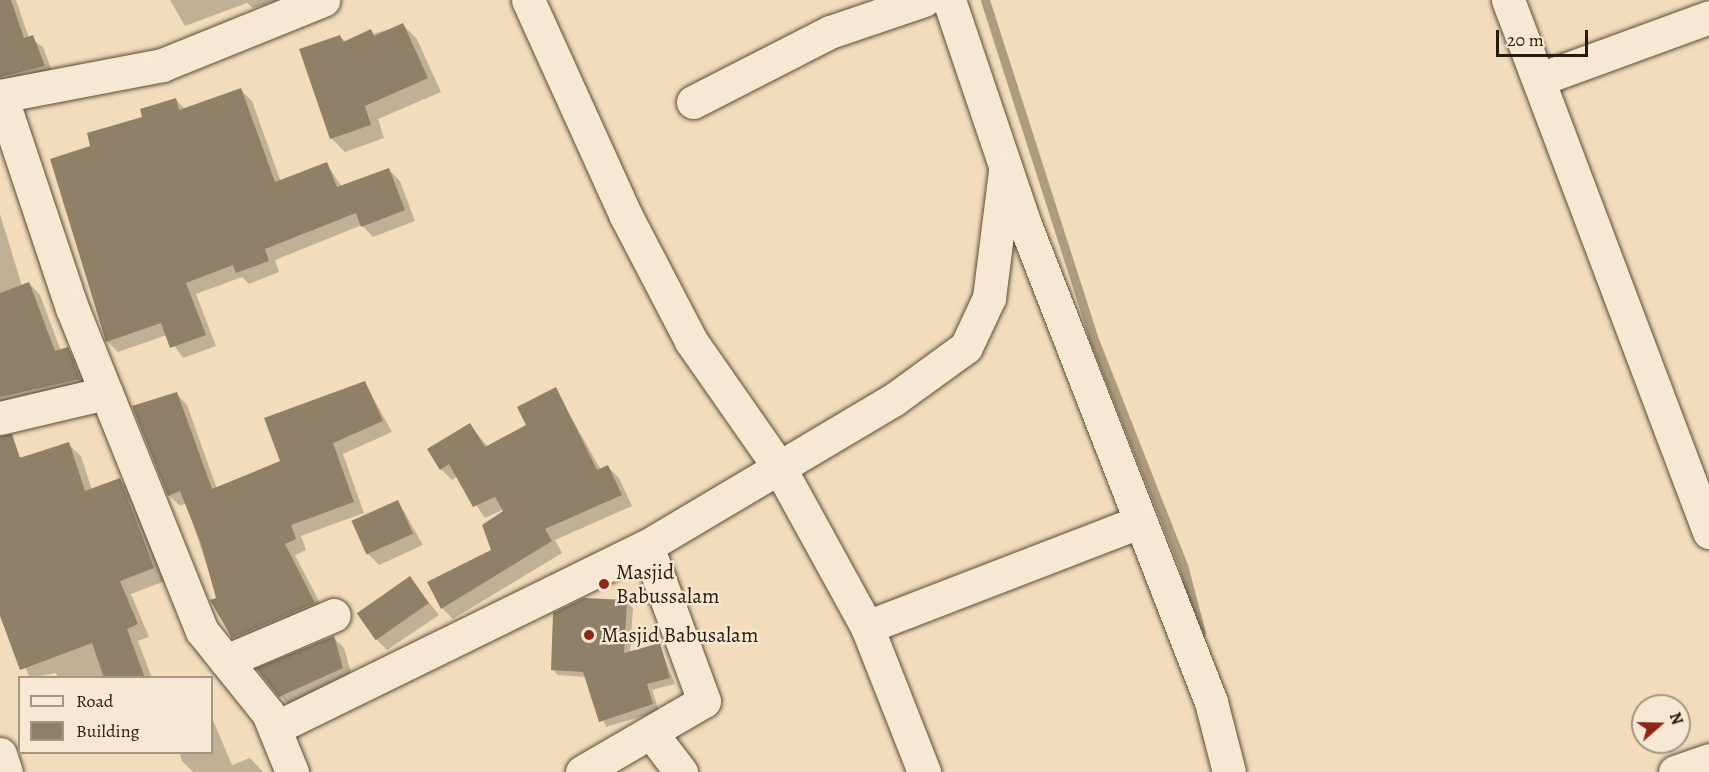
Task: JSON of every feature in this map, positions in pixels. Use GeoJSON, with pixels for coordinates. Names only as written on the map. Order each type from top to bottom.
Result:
{"type":"FeatureCollection","features":[{"type":"Feature","properties":{"kind":"street"},"geometry":{"type":"LineString","coordinates":[[292,772],[271,721],[202,632],[124,425],[106,393],[1,96],[162,65],[323,0]]}},
{"type":"Feature","properties":{"kind":"street"},"geometry":{"type":"LineString","coordinates":[[528,0],[626,216],[691,341],[779,467],[867,627],[924,772]]}},
{"type":"Feature","properties":{"kind":"street"},"geometry":{"type":"LineString","coordinates":[[693,102],[830,32],[924,0]]}},
{"type":"Feature","properties":{"kind":"street"},"geometry":{"type":"LineString","coordinates":[[949,0],[1005,172],[1139,522],[1211,702],[1229,772]]}},
{"type":"Feature","properties":{"kind":"street"},"geometry":{"type":"LineString","coordinates":[[1508,0],[1540,79],[1709,532]]}},
{"type":"Feature","properties":{"kind":"street"},"geometry":{"type":"LineString","coordinates":[[1540,79],[1709,17]]}},
{"type":"Feature","properties":{"kind":"street"},"geometry":{"type":"LineString","coordinates":[[271,721],[468,623],[607,544],[615,561],[647,546],[893,400],[966,346],[989,298],[1005,172]]}},
{"type":"Feature","properties":{"kind":"street"},"geometry":{"type":"LineString","coordinates":[[0,418],[106,393]]}},
{"type":"Feature","properties":{"kind":"street"},"geometry":{"type":"LineString","coordinates":[[867,627],[1139,522]]}},
{"type":"Feature","properties":{"kind":"street"},"geometry":{"type":"LineString","coordinates":[[582,772],[652,734],[705,701],[647,546]]}},
{"type":"Feature","properties":{"kind":"street"},"geometry":{"type":"LineString","coordinates":[[226,661],[334,615]]}},
{"type":"Feature","properties":{"kind":"street"},"geometry":{"type":"LineString","coordinates":[[652,734],[681,772]]}},
{"type":"Feature","properties":{"kind":"street"},"geometry":{"type":"LineString","coordinates":[[0,754],[6,772]]}},
{"type":"Feature","properties":{"kind":"street"},"geometry":{"type":"LineString","coordinates":[[1675,772],[1709,760]]}},
{"type":"Feature","properties":{"kind":"building"},"geometry":{"type":"Polygon","coordinates":[[[0,0],[11,0],[24,38],[33,35],[45,66],[0,77],[0,0]]]}},
{"type":"Feature","properties":{"kind":"building"},"geometry":{"type":"Polygon","coordinates":[[[403,23],[428,78],[365,106],[371,125],[330,139],[299,49],[340,35],[343,42],[371,29],[374,36],[403,23]]]}},
{"type":"Feature","properties":{"kind":"building"},"geometry":{"type":"Polygon","coordinates":[[[241,88],[275,182],[327,162],[337,187],[389,168],[405,210],[361,227],[356,213],[265,249],[269,261],[236,273],[233,265],[186,283],[206,335],[170,348],[161,323],[106,342],[50,159],[90,146],[87,133],[142,117],[140,109],[176,98],[179,110],[241,88]]]}},
{"type":"Feature","properties":{"kind":"building"},"geometry":{"type":"Polygon","coordinates":[[[29,282],[55,351],[68,347],[80,379],[0,397],[0,293],[29,282]]]}},
{"type":"Feature","properties":{"kind":"building"},"geometry":{"type":"Polygon","coordinates":[[[365,381],[383,421],[333,443],[354,502],[291,525],[296,539],[285,544],[315,603],[232,638],[210,600],[216,598],[201,544],[180,491],[168,496],[132,406],[177,392],[212,489],[280,461],[264,418],[365,381]]]}},
{"type":"Feature","properties":{"kind":"building"},"geometry":{"type":"Polygon","coordinates":[[[556,387],[597,470],[608,465],[622,495],[545,529],[552,541],[441,609],[427,582],[491,550],[482,525],[503,511],[495,497],[473,507],[449,464],[440,470],[427,449],[470,423],[485,447],[526,425],[517,407],[556,387]]]}},
{"type":"Feature","properties":{"kind":"building"},"geometry":{"type":"Polygon","coordinates":[[[12,434],[20,458],[69,442],[85,491],[120,478],[154,568],[120,581],[138,624],[127,629],[144,676],[103,676],[92,643],[20,670],[0,616],[0,436],[12,434]]]}},
{"type":"Feature","properties":{"kind":"building"},"geometry":{"type":"Polygon","coordinates":[[[398,500],[413,534],[366,555],[351,521],[398,500]]]}},
{"type":"Feature","properties":{"kind":"building"},"geometry":{"type":"Polygon","coordinates":[[[410,576],[429,603],[376,640],[357,613],[410,576]]]}},
{"type":"Feature","properties":{"kind":"building"},"geometry":{"type":"Polygon","coordinates":[[[584,598],[627,600],[624,653],[660,643],[670,678],[647,684],[653,704],[599,722],[583,672],[551,670],[553,613],[584,598]]]}},
{"type":"Feature","properties":{"kind":"building"},"geometry":{"type":"Polygon","coordinates":[[[334,636],[343,668],[279,697],[256,668],[334,636]]]}},
{"type":"Feature","properties":{"kind":"waterway"},"geometry":{"type":"LineString","coordinates":[[985,0],[1093,337],[1183,565],[1201,633]]}},
{"type":"Feature","properties":{"kind":"place","name":"Masjid Babussalam"},"geometry":{"type":"Point","coordinates":[604,584]}},
{"type":"Feature","properties":{"kind":"place","name":"Masjid Babusalam"},"geometry":{"type":"Point","coordinates":[589,635]}}]}
